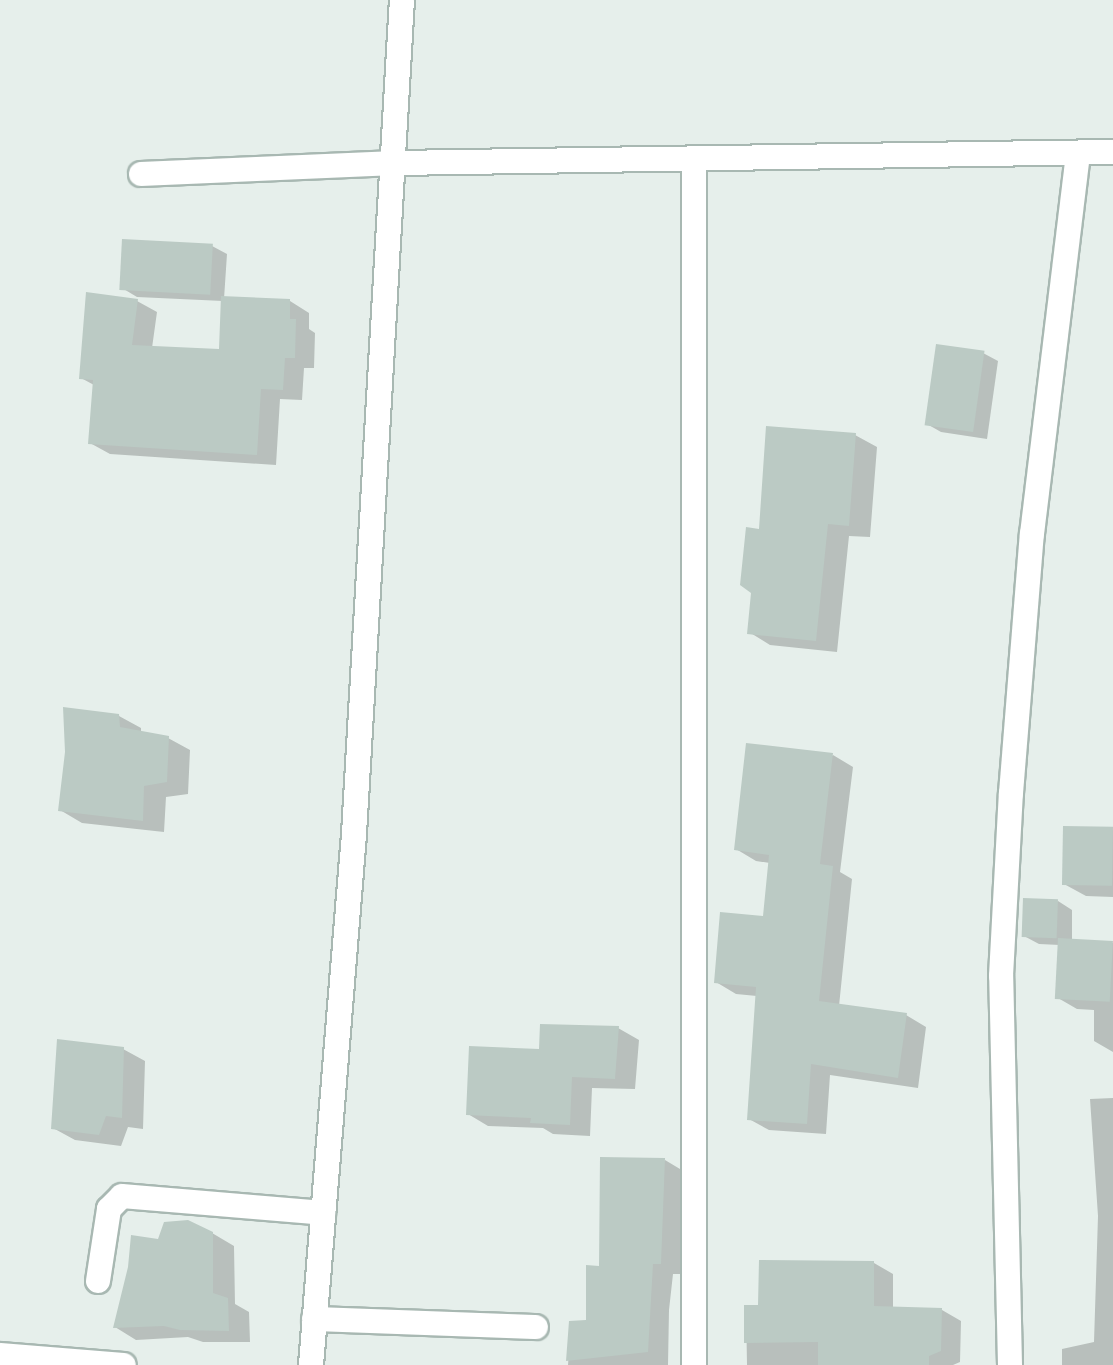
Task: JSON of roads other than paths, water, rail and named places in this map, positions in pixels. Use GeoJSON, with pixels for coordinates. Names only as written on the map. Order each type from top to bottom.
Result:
{"type":"FeatureCollection","features":[{"type":"Feature","properties":{"kind":"street"},"geometry":{"type":"LineString","coordinates":[[311,1365],[354,834],[402,0]]}},
{"type":"Feature","properties":{"kind":"street"},"geometry":{"type":"LineString","coordinates":[[141,174],[395,163],[1113,152]]}},
{"type":"Feature","properties":{"kind":"street"},"geometry":{"type":"LineString","coordinates":[[1010,1365],[1001,976],[1009,824],[1032,534],[1078,154]]}},
{"type":"Feature","properties":{"kind":"street"},"geometry":{"type":"LineString","coordinates":[[694,159],[694,1365]]}},
{"type":"Feature","properties":{"kind":"street"},"geometry":{"type":"LineString","coordinates":[[98,1281],[109,1209],[122,1196],[323,1213]]}},
{"type":"Feature","properties":{"kind":"street"},"geometry":{"type":"LineString","coordinates":[[314,1319],[536,1327]]}},
{"type":"Feature","properties":{"kind":"street"},"geometry":{"type":"LineString","coordinates":[[0,1355],[124,1365]]}}]}
